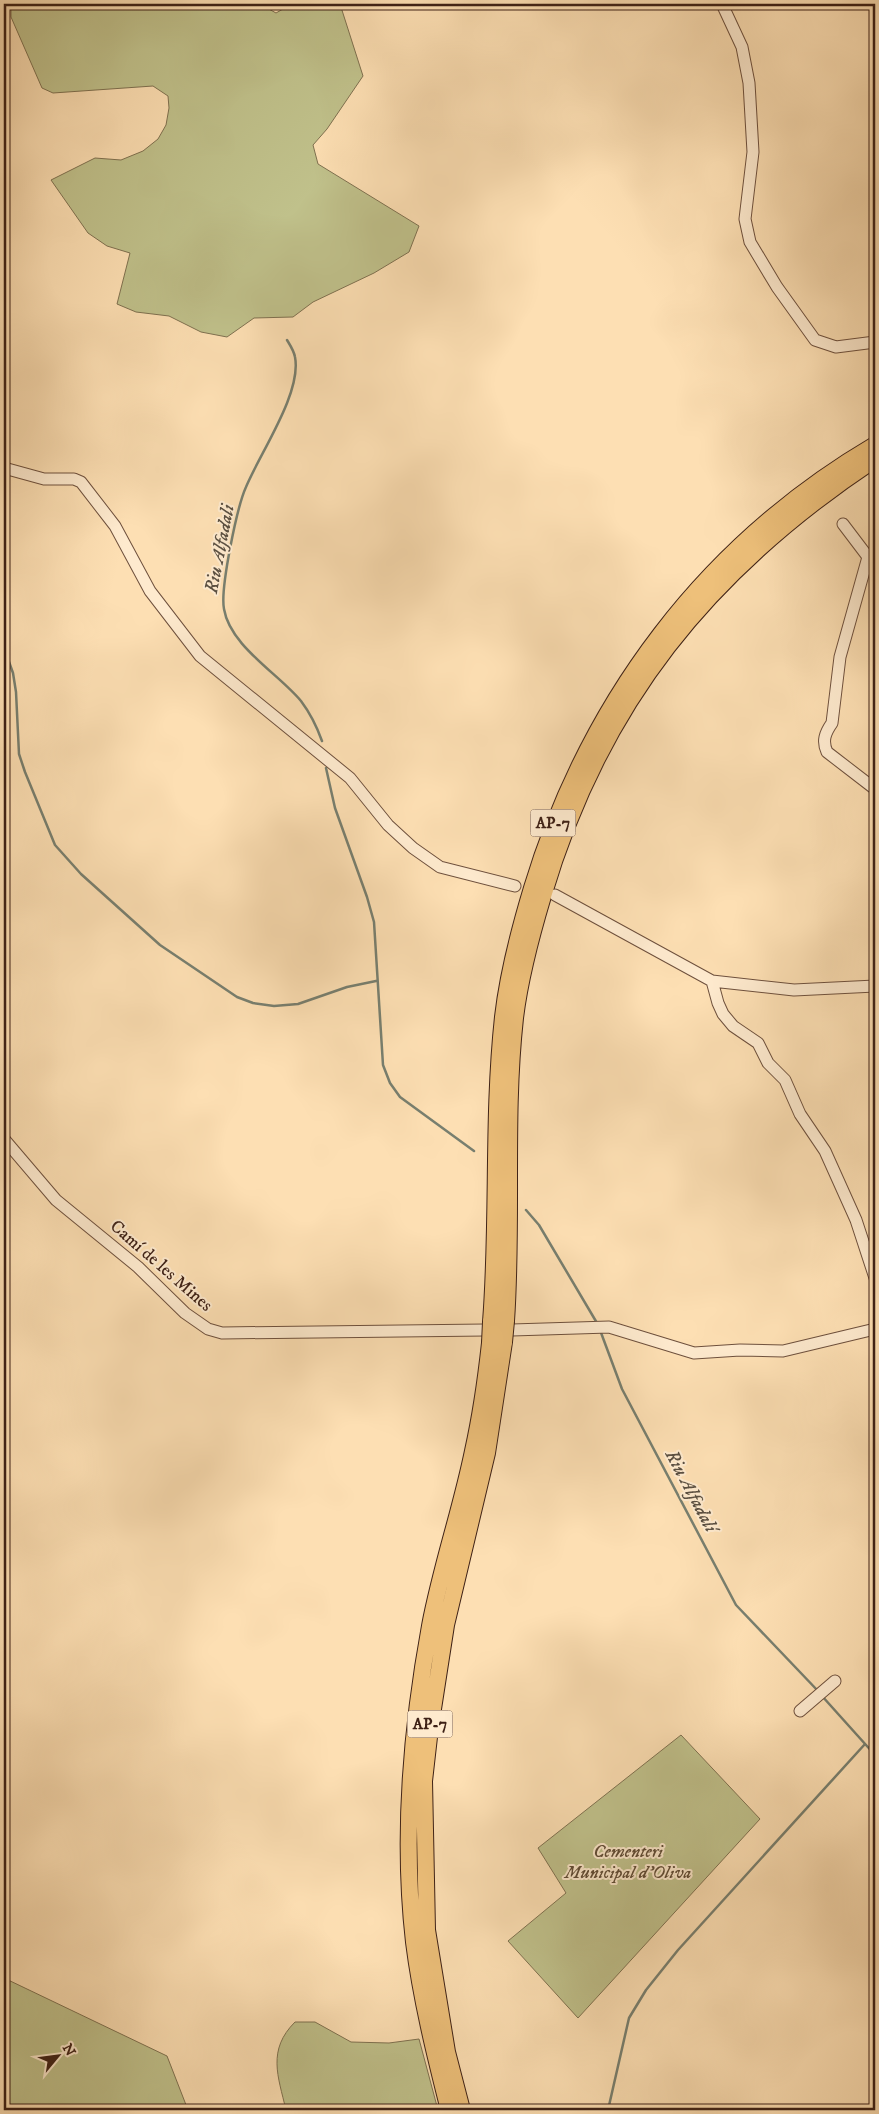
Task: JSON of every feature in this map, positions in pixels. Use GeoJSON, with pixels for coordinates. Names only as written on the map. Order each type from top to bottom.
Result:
{"type":"FeatureCollection","features":[{"type":"Feature","properties":{"kind":"highway","name":"AP-7"},"geometry":{"type":"LineString","coordinates":[[462,2110],[447,2052],[427,1930],[424,1781],[446,1625],[487,1453],[498,1332],[496,1266],[498,1083],[503,1015],[516,939],[544,848],[563,799],[616,695],[670,621],[741,546],[827,474],[875,445]]}},
{"type":"Feature","properties":{"kind":"highway","name":"AP-7"},"geometry":{"type":"LineString","coordinates":[[449,2110],[433,2046],[414,1942],[409,1844],[410,1784],[415,1724],[430,1624],[473,1452],[510,1267],[510,1142],[515,1019],[521,982],[535,922],[556,851],[601,749],[628,703],[683,625],[755,551],[783,526],[827,491],[875,460]]}},
{"type":"Feature","properties":{"kind":"street"},"geometry":{"type":"LineString","coordinates":[[722,4],[742,47],[749,83],[752,152],[745,219],[750,242],[777,287],[815,340],[836,347],[875,342]]}},
{"type":"Feature","properties":{"kind":"street"},"geometry":{"type":"LineString","coordinates":[[4,468],[44,479],[74,479],[81,482],[115,526],[150,591],[200,656],[350,778],[388,825],[430,861],[440,867],[515,886]]}},
{"type":"Feature","properties":{"kind":"street"},"geometry":{"type":"LineString","coordinates":[[843,524],[868,557],[840,657],[832,724],[827,730],[824,746],[826,752],[875,789]]}},
{"type":"Feature","properties":{"kind":"street"},"geometry":{"type":"LineString","coordinates":[[555,895],[712,982],[794,990],[875,986]]}},
{"type":"Feature","properties":{"kind":"street"},"geometry":{"type":"LineString","coordinates":[[712,982],[723,1014],[733,1026],[758,1043],[768,1063],[785,1080],[800,1114],[825,1151],[856,1220],[875,1278]]}},
{"type":"Feature","properties":{"kind":"street","name":"Camí de les Mines"},"geometry":{"type":"LineString","coordinates":[[4,1139],[56,1200],[138,1267],[185,1313],[208,1329],[222,1333],[498,1332],[608,1327],[694,1353],[704,1354],[740,1350],[783,1351],[875,1329]]}},
{"type":"Feature","properties":{"kind":"street"},"geometry":{"type":"LineString","coordinates":[[800,1711],[832,1683]]}},
{"type":"Feature","properties":{"kind":"green space"},"geometry":{"type":"Polygon","coordinates":[[[11,4],[260,4],[276,13],[283,9],[281,4],[340,4],[363,76],[327,129],[313,145],[318,164],[419,226],[409,252],[374,273],[313,302],[293,317],[254,318],[227,337],[201,332],[169,316],[136,312],[117,304],[130,253],[107,246],[88,233],[51,180],[95,158],[121,160],[143,151],[158,139],[166,125],[169,108],[168,96],[153,86],[53,93],[42,88],[11,17],[11,4]]]}},
{"type":"Feature","properties":{"kind":"green space","name":"Cementeri Municipal d'Oliva"},"geometry":{"type":"Polygon","coordinates":[[[681,1735],[760,1819],[578,2018],[508,1941],[566,1893],[538,1848],[681,1735]]]}},
{"type":"Feature","properties":{"kind":"green space"},"geometry":{"type":"Polygon","coordinates":[[[4,1978],[167,2056],[188,2110],[4,2110],[4,1978]]]}},
{"type":"Feature","properties":{"kind":"green space"},"geometry":{"type":"Polygon","coordinates":[[[295,2022],[315,2022],[351,2042],[389,2043],[419,2039],[438,2110],[286,2110],[278,2075],[278,2053],[286,2032],[295,2022]]]}},
{"type":"Feature","properties":{"kind":"waterway","name":"Riu Alfadali"},"geometry":{"type":"LineString","coordinates":[[287,340],[295,357],[292,388],[278,423],[252,473],[242,497],[234,529],[223,599],[228,622],[235,635],[256,659],[301,701],[313,720],[322,741]]}},
{"type":"Feature","properties":{"kind":"waterway"},"geometry":{"type":"LineString","coordinates":[[4,648],[13,673],[16,692],[19,754],[55,845],[81,874],[160,945],[237,997],[253,1003],[274,1006],[298,1004],[347,987],[376,981]]}},
{"type":"Feature","properties":{"kind":"waterway"},"geometry":{"type":"LineString","coordinates":[[326,768],[335,808],[374,922],[383,1065],[390,1083],[400,1097],[474,1151]]}},
{"type":"Feature","properties":{"kind":"waterway","name":"Riu Alfadalí"},"geometry":{"type":"LineString","coordinates":[[526,1210],[539,1225],[597,1323]]}},
{"type":"Feature","properties":{"kind":"waterway","name":"Riu Alfadalí"},"geometry":{"type":"LineString","coordinates":[[600,1330],[622,1389],[736,1605],[819,1692]]}},
{"type":"Feature","properties":{"kind":"waterway","name":"Riu Alfadalí"},"geometry":{"type":"LineString","coordinates":[[822,1696],[875,1755]]}},
{"type":"Feature","properties":{"kind":"waterway"},"geometry":{"type":"LineString","coordinates":[[608,2110],[629,2018],[646,1990],[678,1950],[865,1744]]}}]}
